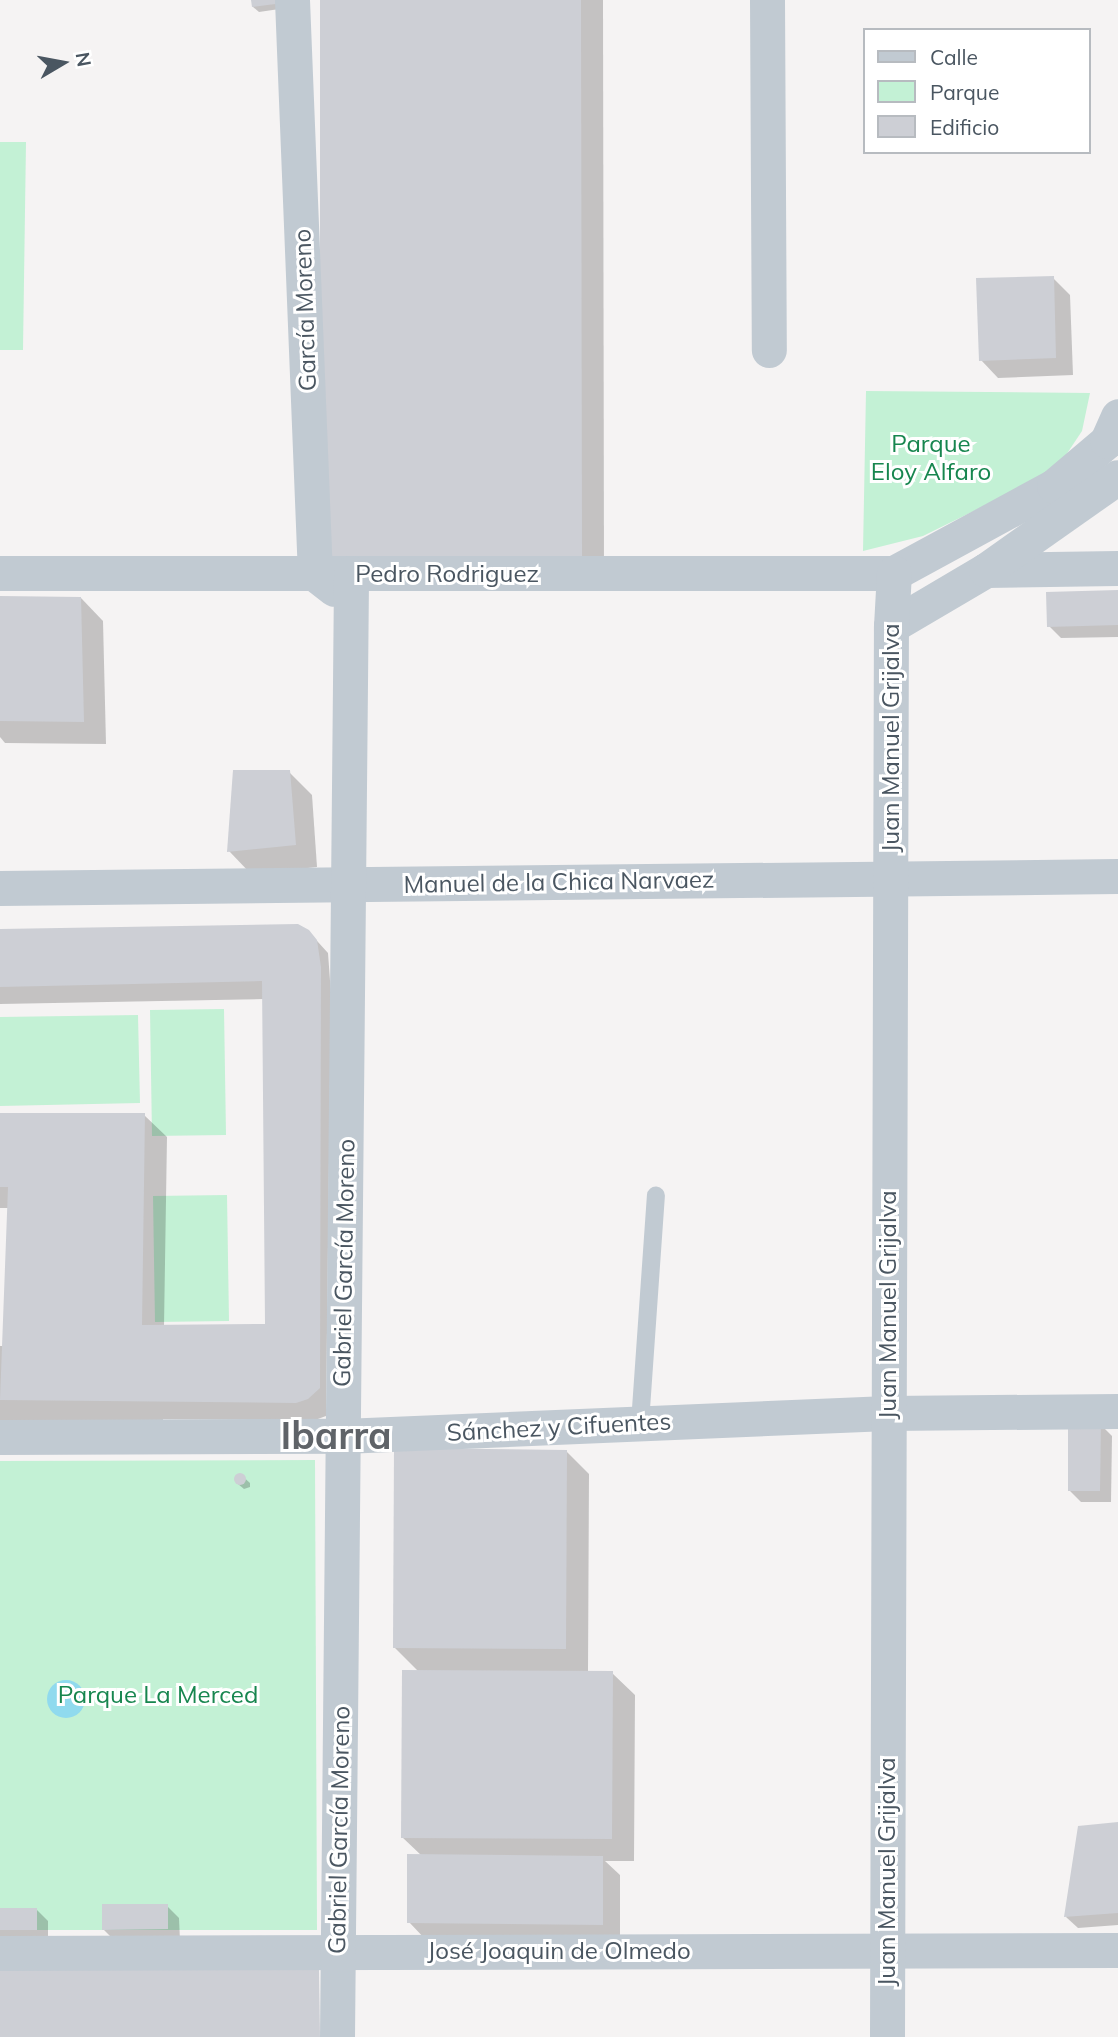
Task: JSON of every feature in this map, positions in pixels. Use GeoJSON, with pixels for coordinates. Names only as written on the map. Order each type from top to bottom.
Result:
{"type":"FeatureCollection","features":[{"type":"Feature","properties":{"kind":"street","name":"García Moreno"},"geometry":{"type":"LineString","coordinates":[[292,0],[315,574]]}},
{"type":"Feature","properties":{"kind":"street"},"geometry":{"type":"LineString","coordinates":[[767,0],[769,350]]}},
{"type":"Feature","properties":{"kind":"street"},"geometry":{"type":"LineString","coordinates":[[894,573],[1054,486],[1107,441],[1118,416]]}},
{"type":"Feature","properties":{"kind":"street"},"geometry":{"type":"LineString","coordinates":[[891,626],[986,570],[1118,477]]}},
{"type":"Feature","properties":{"kind":"street"},"geometry":{"type":"LineString","coordinates":[[986,570],[1118,568]]}},
{"type":"Feature","properties":{"kind":"street"},"geometry":{"type":"LineString","coordinates":[[0,573],[315,574],[351,589]]}},
{"type":"Feature","properties":{"kind":"street","name":"Pedro Rodriguez"},"geometry":{"type":"LineString","coordinates":[[351,589],[894,573]]}},
{"type":"Feature","properties":{"kind":"street","name":"Juan Manuel Grijalva"},"geometry":{"type":"LineString","coordinates":[[887,2037],[891,626],[894,573]]}},
{"type":"Feature","properties":{"kind":"street","name":"Gabriel García Moreno"},"geometry":{"type":"LineString","coordinates":[[337,2037],[351,589]]}},
{"type":"Feature","properties":{"kind":"street","name":"Manuel de la Chica Narvaez"},"geometry":{"type":"LineString","coordinates":[[0,888],[1118,876]]}},
{"type":"Feature","properties":{"kind":"street","name":"Sánchez y Cifuentes"},"geometry":{"type":"LineString","coordinates":[[0,1437],[343,1436],[888,1413],[1118,1411]]}},
{"type":"Feature","properties":{"kind":"street","name":"José Joaquin de Olmedo"},"geometry":{"type":"LineString","coordinates":[[0,1953],[1118,1950]]}},
{"type":"Feature","properties":{"kind":"lane"},"geometry":{"type":"LineString","coordinates":[[640,1423],[656,1196]]}},
{"type":"Feature","properties":{"kind":"green space"},"geometry":{"type":"Polygon","coordinates":[[[0,142],[26,142],[23,350],[0,350],[0,142]]]}},
{"type":"Feature","properties":{"kind":"green space","name":"Parque Eloy Alfaro"},"geometry":{"type":"Polygon","coordinates":[[[866,391],[1090,393],[1082,431],[1064,458],[1028,490],[984,506],[923,536],[863,551],[866,391]]]}},
{"type":"Feature","properties":{"kind":"green space"},"geometry":{"type":"Polygon","coordinates":[[[224,1009],[226,1135],[152,1136],[150,1010],[224,1009]]]}},
{"type":"Feature","properties":{"kind":"green space"},"geometry":{"type":"Polygon","coordinates":[[[138,1015],[140,1103],[0,1106],[0,1017],[138,1015]]]}},
{"type":"Feature","properties":{"kind":"green space"},"geometry":{"type":"Polygon","coordinates":[[[227,1195],[229,1321],[155,1322],[153,1196],[227,1195]]]}},
{"type":"Feature","properties":{"kind":"green space","name":"Parque La Merced"},"geometry":{"type":"Polygon","coordinates":[[[315,1460],[317,1930],[0,1930],[0,1461],[315,1460]]]}},
{"type":"Feature","properties":{"kind":"water"},"geometry":{"type":"Polygon","coordinates":[[[66,1680],[79,1686],[85,1699],[79,1712],[66,1718],[53,1712],[47,1699],[53,1686],[66,1680]]]}},
{"type":"Feature","properties":{"kind":"building"},"geometry":{"type":"Polygon","coordinates":[[[251,0],[291,0],[291,2],[252,7],[251,0]]]}},
{"type":"Feature","properties":{"kind":"building"},"geometry":{"type":"Polygon","coordinates":[[[320,0],[581,0],[582,557],[320,556],[320,0]]]}},
{"type":"Feature","properties":{"kind":"building"},"geometry":{"type":"Polygon","coordinates":[[[1054,276],[1056,358],[979,361],[976,278],[1054,276]]]}},
{"type":"Feature","properties":{"kind":"building"},"geometry":{"type":"Polygon","coordinates":[[[1118,590],[1118,625],[1047,627],[1046,592],[1118,590]]]}},
{"type":"Feature","properties":{"kind":"building"},"geometry":{"type":"Polygon","coordinates":[[[0,596],[81,597],[84,722],[0,721],[0,596]]]}},
{"type":"Feature","properties":{"kind":"building"},"geometry":{"type":"Polygon","coordinates":[[[233,770],[290,770],[296,845],[227,852],[233,770]]]}},
{"type":"Feature","properties":{"kind":"building"},"geometry":{"type":"Polygon","coordinates":[[[298,924],[309,930],[317,940],[321,967],[320,1388],[308,1399],[296,1403],[0,1400],[8,1187],[0,1187],[0,1113],[145,1113],[142,1325],[265,1324],[262,981],[0,987],[0,929],[298,924]]]}},
{"type":"Feature","properties":{"kind":"building"},"geometry":{"type":"Polygon","coordinates":[[[1068,1422],[1101,1422],[1100,1491],[1068,1491],[1068,1422]]]}},
{"type":"Feature","properties":{"kind":"building"},"geometry":{"type":"Polygon","coordinates":[[[394,1448],[567,1450],[566,1649],[393,1648],[394,1448]]]}},
{"type":"Feature","properties":{"kind":"building"},"geometry":{"type":"Polygon","coordinates":[[[235,1474],[245,1474],[245,1484],[235,1484],[235,1474]]]}},
{"type":"Feature","properties":{"kind":"building"},"geometry":{"type":"Polygon","coordinates":[[[402,1670],[613,1671],[612,1839],[401,1838],[402,1670]]]}},
{"type":"Feature","properties":{"kind":"building"},"geometry":{"type":"Polygon","coordinates":[[[1118,1822],[1118,1913],[1064,1917],[1078,1826],[1118,1822]]]}},
{"type":"Feature","properties":{"kind":"building"},"geometry":{"type":"Polygon","coordinates":[[[407,1854],[603,1856],[603,1925],[407,1923],[407,1854]]]}},
{"type":"Feature","properties":{"kind":"building"},"geometry":{"type":"Polygon","coordinates":[[[102,1904],[168,1904],[168,1929],[102,1930],[102,1904]]]}},
{"type":"Feature","properties":{"kind":"building"},"geometry":{"type":"Polygon","coordinates":[[[0,1908],[37,1908],[37,1930],[0,1930],[0,1908]]]}},
{"type":"Feature","properties":{"kind":"building"},"geometry":{"type":"Polygon","coordinates":[[[0,1970],[319,1970],[320,2037],[0,2037],[0,1970]]]}},
{"type":"Feature","properties":{"kind":"district","name":"Ibarra"},"geometry":{"type":"Point","coordinates":[336,1436]}}]}
